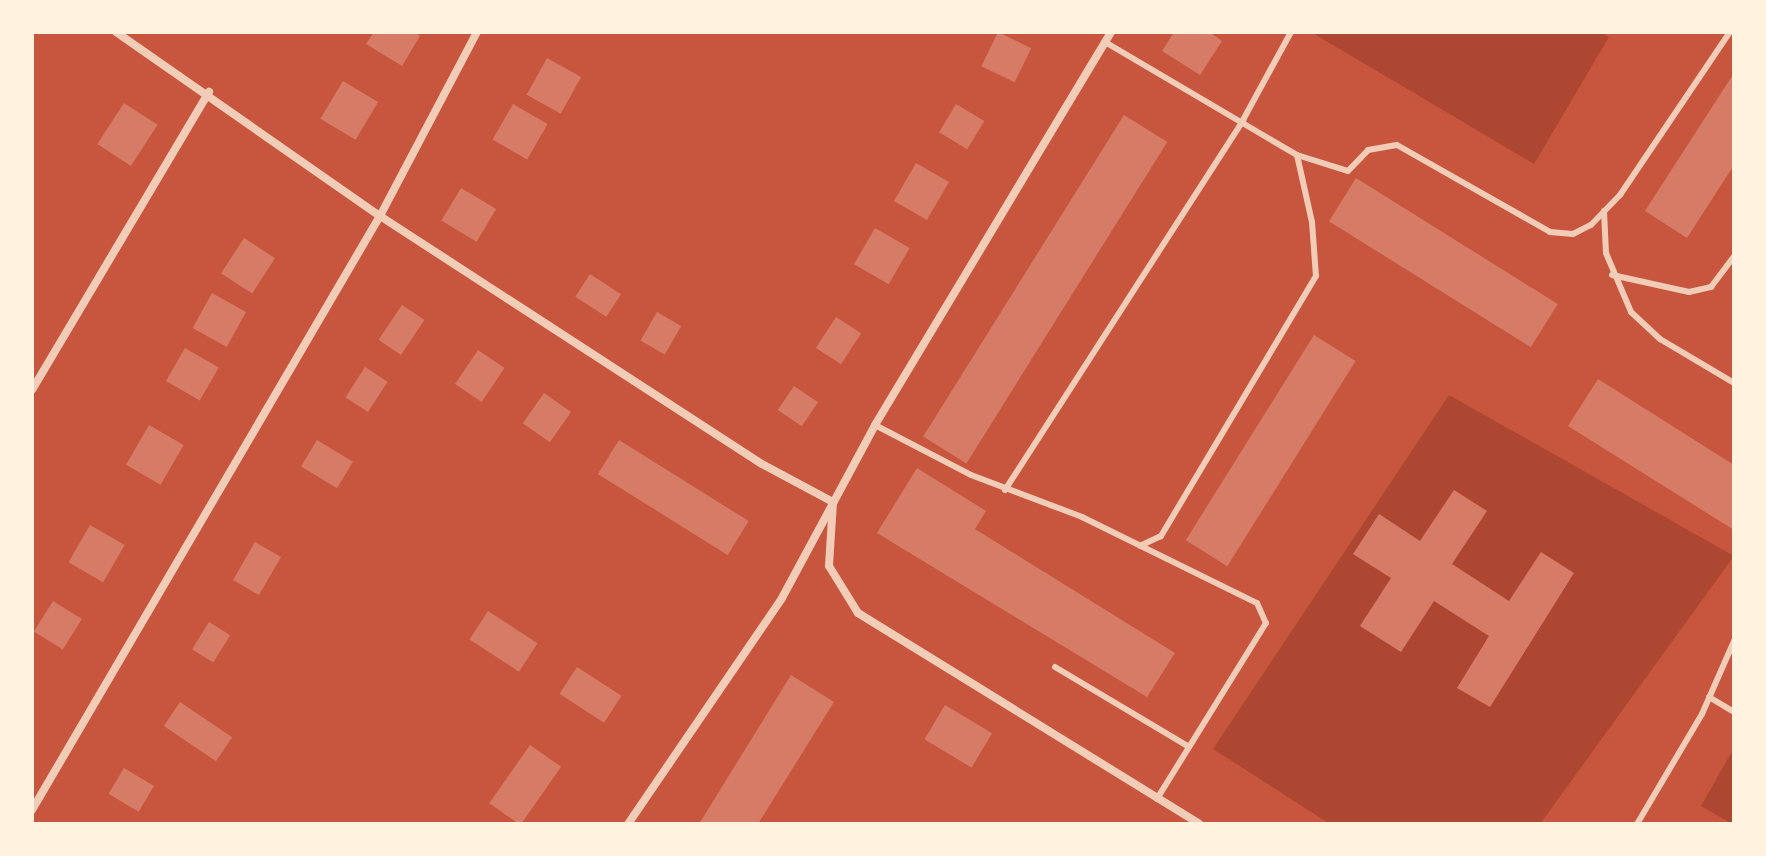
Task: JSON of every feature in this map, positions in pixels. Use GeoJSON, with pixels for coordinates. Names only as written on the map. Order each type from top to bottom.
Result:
{"type":"FeatureCollection","features":[{"type":"Feature","properties":{"kind":"street"},"geometry":{"type":"LineString","coordinates":[[116,32],[209,92],[380,216],[762,464],[833,502]]}},
{"type":"Feature","properties":{"kind":"street"},"geometry":{"type":"LineString","coordinates":[[32,810],[380,216],[477,32]]}},
{"type":"Feature","properties":{"kind":"street"},"geometry":{"type":"LineString","coordinates":[[628,824],[782,598],[875,425],[1111,32]]}},
{"type":"Feature","properties":{"kind":"street"},"geometry":{"type":"LineString","coordinates":[[32,390],[209,92]]}},
{"type":"Feature","properties":{"kind":"street"},"geometry":{"type":"LineString","coordinates":[[833,502],[829,566],[858,613],[1199,824]]}},
{"type":"Feature","properties":{"kind":"lane"},"geometry":{"type":"LineString","coordinates":[[1005,490],[1243,120],[1291,32]]}},
{"type":"Feature","properties":{"kind":"lane"},"geometry":{"type":"LineString","coordinates":[[1105,42],[1243,120],[1297,155],[1348,171],[1368,150],[1397,145],[1550,232],[1573,234],[1604,211],[1674,118],[1730,32]]}},
{"type":"Feature","properties":{"kind":"lane"},"geometry":{"type":"LineString","coordinates":[[1140,546],[1161,536],[1308,298],[1315,263],[1297,155]]}},
{"type":"Feature","properties":{"kind":"lane"},"geometry":{"type":"LineString","coordinates":[[1604,211],[1612,275],[1631,312],[1660,339],[1734,383]]}},
{"type":"Feature","properties":{"kind":"lane"},"geometry":{"type":"LineString","coordinates":[[1612,275],[1689,292],[1711,287],[1734,257]]}},
{"type":"Feature","properties":{"kind":"lane"},"geometry":{"type":"LineString","coordinates":[[875,425],[1005,490],[1140,546],[1257,603],[1266,623],[1157,799]]}},
{"type":"Feature","properties":{"kind":"lane"},"geometry":{"type":"LineString","coordinates":[[1637,824],[1709,697],[1734,641]]}},
{"type":"Feature","properties":{"kind":"lane"},"geometry":{"type":"LineString","coordinates":[[1055,667],[1189,747]]}},
{"type":"Feature","properties":{"kind":"lane"},"geometry":{"type":"LineString","coordinates":[[1709,697],[1734,712]]}},
{"type":"Feature","properties":{"kind":"shaded area"},"geometry":{"type":"Polygon","coordinates":[[[1311,32],[1601,32],[1609,37],[1534,164],[1311,32]]]}},
{"type":"Feature","properties":{"kind":"shaded area"},"geometry":{"type":"Polygon","coordinates":[[[1449,395],[1734,556],[1540,824],[1330,824],[1213,749],[1449,395]]]}},
{"type":"Feature","properties":{"kind":"shaded area"},"geometry":{"type":"Polygon","coordinates":[[[1734,748],[1734,824],[1732,824],[1701,806],[1734,748]]]}},
{"type":"Feature","properties":{"kind":"building"},"geometry":{"type":"Polygon","coordinates":[[[374,32],[414,32],[420,36],[402,66],[366,44],[374,32]]]}},
{"type":"Feature","properties":{"kind":"building"},"geometry":{"type":"Polygon","coordinates":[[[998,32],[1031,48],[1015,82],[981,66],[998,32]]]}},
{"type":"Feature","properties":{"kind":"building"},"geometry":{"type":"Polygon","coordinates":[[[1174,32],[1209,32],[1222,41],[1200,75],[1162,51],[1174,32]]]}},
{"type":"Feature","properties":{"kind":"building"},"geometry":{"type":"Polygon","coordinates":[[[547,58],[581,77],[561,114],[527,95],[547,58]]]}},
{"type":"Feature","properties":{"kind":"building"},"geometry":{"type":"Polygon","coordinates":[[[1734,73],[1734,165],[1687,238],[1645,211],[1734,73]]]}},
{"type":"Feature","properties":{"kind":"building"},"geometry":{"type":"Polygon","coordinates":[[[343,81],[378,102],[355,140],[320,119],[343,81]]]}},
{"type":"Feature","properties":{"kind":"building"},"geometry":{"type":"Polygon","coordinates":[[[124,103],[158,125],[131,166],[97,144],[124,103]]]}},
{"type":"Feature","properties":{"kind":"building"},"geometry":{"type":"Polygon","coordinates":[[[513,104],[548,124],[527,160],[492,140],[513,104]]]}},
{"type":"Feature","properties":{"kind":"building"},"geometry":{"type":"Polygon","coordinates":[[[956,104],[984,121],[967,149],[939,132],[956,104]]]}},
{"type":"Feature","properties":{"kind":"building"},"geometry":{"type":"Polygon","coordinates":[[[1124,115],[1167,142],[966,463],[923,436],[1124,115]]]}},
{"type":"Feature","properties":{"kind":"building"},"geometry":{"type":"Polygon","coordinates":[[[916,163],[949,182],[927,220],[894,201],[916,163]]]}},
{"type":"Feature","properties":{"kind":"building"},"geometry":{"type":"Polygon","coordinates":[[[1356,178],[1558,304],[1531,347],[1329,221],[1356,178]]]}},
{"type":"Feature","properties":{"kind":"building"},"geometry":{"type":"Polygon","coordinates":[[[461,188],[496,209],[477,242],[441,221],[461,188]]]}},
{"type":"Feature","properties":{"kind":"building"},"geometry":{"type":"Polygon","coordinates":[[[875,228],[910,248],[889,284],[854,264],[875,228]]]}},
{"type":"Feature","properties":{"kind":"building"},"geometry":{"type":"Polygon","coordinates":[[[244,238],[275,258],[252,293],[221,273],[244,238]]]}},
{"type":"Feature","properties":{"kind":"building"},"geometry":{"type":"Polygon","coordinates":[[[590,274],[621,294],[606,317],[575,297],[590,274]]]}},
{"type":"Feature","properties":{"kind":"building"},"geometry":{"type":"Polygon","coordinates":[[[212,293],[246,312],[227,347],[193,328],[212,293]]]}},
{"type":"Feature","properties":{"kind":"building"},"geometry":{"type":"Polygon","coordinates":[[[402,305],[424,320],[401,355],[379,340],[402,305]]]}},
{"type":"Feature","properties":{"kind":"building"},"geometry":{"type":"Polygon","coordinates":[[[657,312],[681,326],[665,355],[640,341],[657,312]]]}},
{"type":"Feature","properties":{"kind":"building"},"geometry":{"type":"Polygon","coordinates":[[[836,317],[861,333],[841,364],[816,348],[836,317]]]}},
{"type":"Feature","properties":{"kind":"building"},"geometry":{"type":"Polygon","coordinates":[[[1314,335],[1356,361],[1227,566],[1186,540],[1314,335]]]}},
{"type":"Feature","properties":{"kind":"building"},"geometry":{"type":"Polygon","coordinates":[[[185,348],[219,368],[200,400],[166,381],[185,348]]]}},
{"type":"Feature","properties":{"kind":"building"},"geometry":{"type":"Polygon","coordinates":[[[478,350],[505,368],[482,402],[455,384],[478,350]]]}},
{"type":"Feature","properties":{"kind":"building"},"geometry":{"type":"Polygon","coordinates":[[[365,367],[388,382],[368,412],[345,397],[365,367]]]}},
{"type":"Feature","properties":{"kind":"building"},"geometry":{"type":"Polygon","coordinates":[[[1598,379],[1734,465],[1734,530],[1568,426],[1598,379]]]}},
{"type":"Feature","properties":{"kind":"building"},"geometry":{"type":"Polygon","coordinates":[[[794,386],[818,402],[802,426],[778,410],[794,386]]]}},
{"type":"Feature","properties":{"kind":"building"},"geometry":{"type":"Polygon","coordinates":[[[544,393],[571,412],[550,442],[523,423],[544,393]]]}},
{"type":"Feature","properties":{"kind":"building"},"geometry":{"type":"Polygon","coordinates":[[[149,425],[184,445],[161,485],[126,465],[149,425]]]}},
{"type":"Feature","properties":{"kind":"building"},"geometry":{"type":"Polygon","coordinates":[[[317,440],[353,462],[337,488],[301,467],[317,440]]]}},
{"type":"Feature","properties":{"kind":"building"},"geometry":{"type":"Polygon","coordinates":[[[619,440],[749,521],[728,555],[598,474],[619,440]]]}},
{"type":"Feature","properties":{"kind":"building"},"geometry":{"type":"Polygon","coordinates":[[[917,468],[986,511],[975,529],[1175,653],[1147,697],[877,533],[917,468]]]}},
{"type":"Feature","properties":{"kind":"building"},"geometry":{"type":"Polygon","coordinates":[[[1454,490],[1487,511],[1452,564],[1509,601],[1541,552],[1574,573],[1490,707],[1457,688],[1489,636],[1434,601],[1401,652],[1360,626],[1391,578],[1353,554],[1379,514],[1420,541],[1454,490]]]}},
{"type":"Feature","properties":{"kind":"building"},"geometry":{"type":"Polygon","coordinates":[[[90,525],[125,545],[103,582],[68,562],[90,525]]]}},
{"type":"Feature","properties":{"kind":"building"},"geometry":{"type":"Polygon","coordinates":[[[255,542],[281,557],[259,595],[233,580],[255,542]]]}},
{"type":"Feature","properties":{"kind":"building"},"geometry":{"type":"Polygon","coordinates":[[[53,601],[82,619],[63,650],[34,632],[53,601]]]}},
{"type":"Feature","properties":{"kind":"building"},"geometry":{"type":"Polygon","coordinates":[[[488,611],[537,643],[519,672],[469,640],[488,611]]]}},
{"type":"Feature","properties":{"kind":"building"},"geometry":{"type":"Polygon","coordinates":[[[209,622],[230,635],[213,662],[192,649],[209,622]]]}},
{"type":"Feature","properties":{"kind":"building"},"geometry":{"type":"Polygon","coordinates":[[[577,667],[621,696],[604,723],[560,694],[577,667]]]}},
{"type":"Feature","properties":{"kind":"building"},"geometry":{"type":"Polygon","coordinates":[[[791,675],[834,702],[758,824],[699,824],[791,675]]]}},
{"type":"Feature","properties":{"kind":"building"},"geometry":{"type":"Polygon","coordinates":[[[180,702],[232,737],[216,761],[164,726],[180,702]]]}},
{"type":"Feature","properties":{"kind":"building"},"geometry":{"type":"Polygon","coordinates":[[[945,705],[992,733],[972,768],[924,739],[945,705]]]}},
{"type":"Feature","properties":{"kind":"building"},"geometry":{"type":"Polygon","coordinates":[[[530,745],[561,767],[521,824],[489,803],[530,745]]]}},
{"type":"Feature","properties":{"kind":"building"},"geometry":{"type":"Polygon","coordinates":[[[124,768],[154,786],[139,812],[109,794],[124,768]]]}}]}
